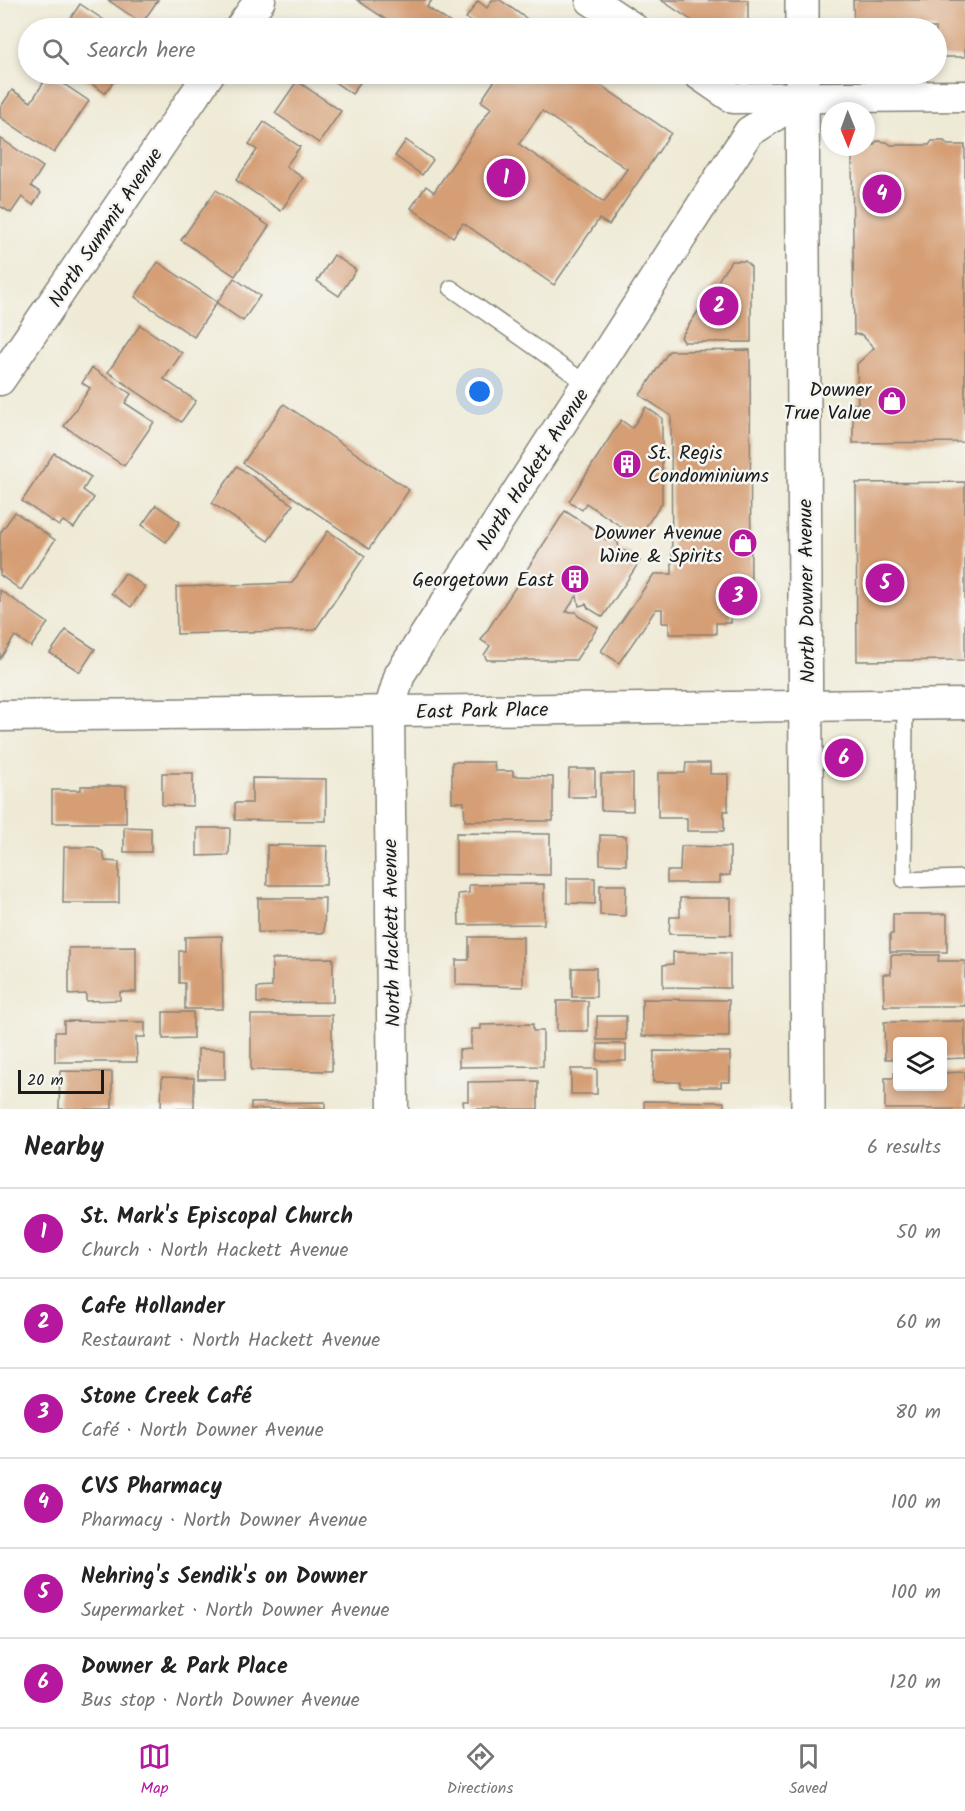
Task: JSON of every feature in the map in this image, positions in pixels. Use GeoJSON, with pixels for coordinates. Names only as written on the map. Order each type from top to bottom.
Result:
{"type":"FeatureCollection","features":[{"type":"Feature","properties":{"kind":"street"},"geometry":{"type":"LineString","coordinates":[[247,18],[260,0]]}},
{"type":"Feature","properties":{"kind":"street"},"geometry":{"type":"LineString","coordinates":[[591,0],[618,18]]}},
{"type":"Feature","properties":{"kind":"street"},"geometry":{"type":"LineString","coordinates":[[802,0],[802,18]]}},
{"type":"Feature","properties":{"kind":"street","name":"North Summit Avenue"},"geometry":{"type":"LineString","coordinates":[[0,380],[202,84]]}},
{"type":"Feature","properties":{"kind":"street"},"geometry":{"type":"LineString","coordinates":[[713,84],[733,98],[802,86],[965,96]]}},
{"type":"Feature","properties":{"kind":"street","name":"North Hackett Avenue"},"geometry":{"type":"LineString","coordinates":[[393,1109],[389,711],[400,674],[749,132],[802,86]]}},
{"type":"Feature","properties":{"kind":"street","name":"North Downer Avenue"},"geometry":{"type":"LineString","coordinates":[[802,86],[808,1109]]}},
{"type":"Feature","properties":{"kind":"street","name":"East Park Place"},"geometry":{"type":"LineString","coordinates":[[0,716],[965,704]]}},
{"type":"Feature","properties":{"kind":"lane"},"geometry":{"type":"LineString","coordinates":[[451,288],[587,384]]}},
{"type":"Feature","properties":{"kind":"lane"},"geometry":{"type":"LineString","coordinates":[[905,705],[904,880],[965,878]]}},
{"type":"Feature","properties":{"kind":"building"},"geometry":{"type":"Polygon","coordinates":[[[108,0],[158,0],[145,18],[135,18],[108,0]]]}},
{"type":"Feature","properties":{"kind":"building"},"geometry":{"type":"Polygon","coordinates":[[[357,0],[432,0],[427,7],[443,18],[384,18],[357,0]]]}},
{"type":"Feature","properties":{"kind":"building"},"geometry":{"type":"Polygon","coordinates":[[[492,0],[500,0],[526,18],[466,18],[478,1],[487,8],[492,0]]]}},
{"type":"Feature","properties":{"kind":"building"},"geometry":{"type":"Polygon","coordinates":[[[661,0],[748,0],[748,18],[688,18],[661,0]]]}},
{"type":"Feature","properties":{"kind":"building"},"geometry":{"type":"Polygon","coordinates":[[[853,0],[965,0],[965,57],[947,57],[947,18],[854,18],[853,0]]]}},
{"type":"Feature","properties":{"kind":"building"},"geometry":{"type":"Polygon","coordinates":[[[80,4],[101,18],[71,18],[80,4]]]}},
{"type":"Feature","properties":{"kind":"building"},"geometry":{"type":"Polygon","coordinates":[[[43,84],[64,84],[89,101],[54,153],[0,117],[0,108],[12,90],[31,102],[43,84]]]}},
{"type":"Feature","properties":{"kind":"building"},"geometry":{"type":"Polygon","coordinates":[[[92,84],[112,84],[105,93],[92,84]]]}},
{"type":"Feature","properties":{"kind":"building"},"geometry":{"type":"Polygon","coordinates":[[[295,84],[301,84],[341,111],[319,143],[275,113],[295,84]]]}},
{"type":"Feature","properties":{"kind":"building"},"geometry":{"type":"Polygon","coordinates":[[[338,84],[359,84],[352,94],[338,84]]]}},
{"type":"Feature","properties":{"kind":"building"},"geometry":{"type":"Polygon","coordinates":[[[492,84],[599,84],[671,133],[609,225],[599,219],[554,285],[463,223],[453,237],[411,208],[426,186],[434,192],[491,108],[481,101],[492,84]],[[542,111],[519,144],[604,202],[627,169],[542,111]]]}},
{"type":"Feature","properties":{"kind":"building"},"geometry":{"type":"Polygon","coordinates":[[[264,122],[300,147],[286,166],[303,178],[281,211],[236,180],[257,150],[249,144],[264,122]]]}},
{"type":"Feature","properties":{"kind":"building"},"geometry":{"type":"Polygon","coordinates":[[[0,138],[43,167],[31,186],[41,193],[33,205],[22,197],[11,213],[0,206],[0,138]]]}},
{"type":"Feature","properties":{"kind":"building"},"geometry":{"type":"Polygon","coordinates":[[[406,140],[433,160],[422,175],[395,156],[406,140]]]}},
{"type":"Feature","properties":{"kind":"building"},"geometry":{"type":"Polygon","coordinates":[[[877,141],[891,145],[929,145],[932,141],[944,141],[948,145],[965,145],[965,442],[853,443],[853,404],[858,404],[857,364],[874,348],[862,335],[854,334],[852,156],[875,156],[877,141]]]}},
{"type":"Feature","properties":{"kind":"building"},"geometry":{"type":"Polygon","coordinates":[[[216,190],[269,226],[235,276],[181,240],[216,190]]]}},
{"type":"Feature","properties":{"kind":"building"},"geometry":{"type":"Polygon","coordinates":[[[334,255],[356,270],[339,296],[317,281],[334,255]]]}},
{"type":"Feature","properties":{"kind":"building"},"geometry":{"type":"Polygon","coordinates":[[[731,261],[745,261],[751,267],[751,342],[684,342],[681,337],[731,261]]]}},
{"type":"Feature","properties":{"kind":"building"},"geometry":{"type":"Polygon","coordinates":[[[158,262],[217,302],[194,337],[135,297],[158,262]]]}},
{"type":"Feature","properties":{"kind":"building"},"geometry":{"type":"Polygon","coordinates":[[[234,278],[260,296],[243,321],[217,303],[234,278]]]}},
{"type":"Feature","properties":{"kind":"building"},"geometry":{"type":"Polygon","coordinates":[[[140,325],[182,353],[164,379],[196,401],[181,422],[108,372],[140,325]]]}},
{"type":"Feature","properties":{"kind":"building"},"geometry":{"type":"Polygon","coordinates":[[[750,350],[751,610],[731,610],[731,623],[716,623],[716,634],[669,634],[669,623],[662,623],[662,609],[656,609],[619,663],[601,651],[654,574],[672,574],[671,416],[640,395],[669,351],[750,350]]]}},
{"type":"Feature","properties":{"kind":"building"},"geometry":{"type":"Polygon","coordinates":[[[92,368],[131,394],[125,403],[154,422],[124,466],[64,426],[90,388],[82,383],[92,368]]]}},
{"type":"Feature","properties":{"kind":"building"},"geometry":{"type":"Polygon","coordinates":[[[284,404],[409,490],[369,549],[243,463],[284,404]]]}},
{"type":"Feature","properties":{"kind":"building","name":"St. Regis Condominiums"},"geometry":{"type":"Polygon","coordinates":[[[646,407],[662,418],[662,503],[638,538],[586,503],[582,510],[569,501],[621,420],[632,428],[646,407]]]}},
{"type":"Feature","properties":{"kind":"building"},"geometry":{"type":"Polygon","coordinates":[[[54,453],[91,477],[83,490],[94,498],[74,528],[63,521],[59,526],[22,501],[54,453]]]}},
{"type":"Feature","properties":{"kind":"building"},"geometry":{"type":"Polygon","coordinates":[[[237,466],[293,505],[268,541],[212,503],[237,466]]]}},
{"type":"Feature","properties":{"kind":"building"},"geometry":{"type":"Polygon","coordinates":[[[965,482],[965,660],[857,661],[856,483],[965,482]]]}},
{"type":"Feature","properties":{"kind":"building"},"geometry":{"type":"Polygon","coordinates":[[[156,505],[180,522],[166,542],[142,525],[156,505]]]}},
{"type":"Feature","properties":{"kind":"building","name":"Georgetown East"},"geometry":{"type":"Polygon","coordinates":[[[565,511],[601,534],[606,540],[612,538],[618,542],[619,550],[628,552],[640,561],[603,617],[588,608],[586,604],[579,606],[577,596],[575,598],[566,612],[576,612],[578,616],[598,627],[576,660],[487,660],[484,655],[490,646],[481,640],[565,511]]]}},
{"type":"Feature","properties":{"kind":"building"},"geometry":{"type":"Polygon","coordinates":[[[15,512],[55,540],[21,590],[0,575],[0,533],[15,512]]]}},
{"type":"Feature","properties":{"kind":"building"},"geometry":{"type":"Polygon","coordinates":[[[328,531],[365,556],[315,630],[177,634],[176,587],[292,583],[328,531]]]}},
{"type":"Feature","properties":{"kind":"building"},"geometry":{"type":"Polygon","coordinates":[[[125,573],[145,587],[131,607],[111,593],[125,573]]]}},
{"type":"Feature","properties":{"kind":"building"},"geometry":{"type":"Polygon","coordinates":[[[0,590],[48,623],[31,647],[15,636],[0,659],[0,590]]]}},
{"type":"Feature","properties":{"kind":"building"},"geometry":{"type":"Polygon","coordinates":[[[66,630],[95,649],[80,672],[50,653],[66,630]]]}},
{"type":"Feature","properties":{"kind":"building"},"geometry":{"type":"Polygon","coordinates":[[[452,762],[494,762],[495,771],[513,771],[513,776],[553,777],[553,821],[465,821],[464,802],[452,802],[452,762]]]}},
{"type":"Feature","properties":{"kind":"building"},"geometry":{"type":"Polygon","coordinates":[[[686,763],[710,763],[710,774],[728,774],[728,811],[724,811],[724,831],[687,831],[687,818],[658,818],[658,773],[685,773],[686,763]]]}},
{"type":"Feature","properties":{"kind":"building"},"geometry":{"type":"Polygon","coordinates":[[[569,769],[595,769],[595,797],[568,797],[569,769]]]}},
{"type":"Feature","properties":{"kind":"building"},"geometry":{"type":"Polygon","coordinates":[[[162,773],[193,773],[193,806],[162,805],[162,773]]]}},
{"type":"Feature","properties":{"kind":"building"},"geometry":{"type":"Polygon","coordinates":[[[601,774],[633,774],[633,811],[601,810],[601,774]]]}},
{"type":"Feature","properties":{"kind":"building"},"geometry":{"type":"Polygon","coordinates":[[[252,778],[326,779],[326,821],[235,820],[235,803],[252,803],[252,778]]]}},
{"type":"Feature","properties":{"kind":"building"},"geometry":{"type":"Polygon","coordinates":[[[81,786],[126,786],[126,823],[52,823],[52,790],[81,790],[81,786]]]}},
{"type":"Feature","properties":{"kind":"building"},"geometry":{"type":"Polygon","coordinates":[[[124,827],[151,828],[151,852],[124,852],[124,827]]]}},
{"type":"Feature","properties":{"kind":"building"},"geometry":{"type":"Polygon","coordinates":[[[197,828],[230,828],[229,855],[197,856],[197,828]]]}},
{"type":"Feature","properties":{"kind":"building"},"geometry":{"type":"Polygon","coordinates":[[[456,833],[550,834],[550,875],[456,874],[456,833]]]}},
{"type":"Feature","properties":{"kind":"building"},"geometry":{"type":"Polygon","coordinates":[[[600,835],[626,836],[626,865],[600,864],[600,835]]]}},
{"type":"Feature","properties":{"kind":"building"},"geometry":{"type":"Polygon","coordinates":[[[267,845],[327,846],[326,885],[267,885],[267,845]]]}},
{"type":"Feature","properties":{"kind":"building"},"geometry":{"type":"Polygon","coordinates":[[[681,846],[730,847],[730,875],[720,876],[720,883],[667,883],[667,871],[680,871],[681,846]]]}},
{"type":"Feature","properties":{"kind":"building"},"geometry":{"type":"Polygon","coordinates":[[[64,847],[94,847],[103,852],[105,861],[119,862],[119,903],[63,903],[64,847]]]}},
{"type":"Feature","properties":{"kind":"building"},"geometry":{"type":"Polygon","coordinates":[[[567,878],[595,878],[595,904],[567,903],[567,878]]]}},
{"type":"Feature","properties":{"kind":"building"},"geometry":{"type":"Polygon","coordinates":[[[544,884],[544,924],[459,925],[458,894],[469,893],[469,885],[544,884]]]}},
{"type":"Feature","properties":{"kind":"building"},"geometry":{"type":"Polygon","coordinates":[[[600,885],[626,885],[625,916],[600,915],[600,885]]]}},
{"type":"Feature","properties":{"kind":"building"},"geometry":{"type":"Polygon","coordinates":[[[258,898],[325,898],[324,933],[258,932],[258,898]]]}},
{"type":"Feature","properties":{"kind":"building"},"geometry":{"type":"Polygon","coordinates":[[[680,898],[731,898],[731,935],[669,934],[670,917],[680,917],[680,898]]]}},
{"type":"Feature","properties":{"kind":"building"},"geometry":{"type":"Polygon","coordinates":[[[893,914],[947,914],[947,952],[890,952],[893,914]]]}},
{"type":"Feature","properties":{"kind":"building"},"geometry":{"type":"Polygon","coordinates":[[[222,936],[223,1009],[185,1009],[185,983],[179,983],[179,951],[185,951],[185,937],[222,936]]]}},
{"type":"Feature","properties":{"kind":"building"},"geometry":{"type":"Polygon","coordinates":[[[469,937],[523,937],[523,987],[456,985],[456,960],[469,960],[469,937]]]}},
{"type":"Feature","properties":{"kind":"building"},"geometry":{"type":"Polygon","coordinates":[[[136,947],[136,992],[120,992],[120,1000],[86,1001],[86,994],[69,995],[69,948],[136,947]]]}},
{"type":"Feature","properties":{"kind":"building"},"geometry":{"type":"Polygon","coordinates":[[[673,952],[730,953],[730,988],[663,987],[663,965],[673,964],[673,952]]]}},
{"type":"Feature","properties":{"kind":"building"},"geometry":{"type":"Polygon","coordinates":[[[891,955],[939,955],[938,961],[965,961],[965,1006],[884,1006],[883,974],[891,974],[891,955]]]}},
{"type":"Feature","properties":{"kind":"building"},"geometry":{"type":"Polygon","coordinates":[[[333,958],[333,1002],[257,1003],[257,988],[272,987],[272,959],[333,958]]]}},
{"type":"Feature","properties":{"kind":"building"},"geometry":{"type":"Polygon","coordinates":[[[572,968],[596,968],[596,997],[572,997],[572,968]]]}},
{"type":"Feature","properties":{"kind":"building"},"geometry":{"type":"Polygon","coordinates":[[[642,999],[729,1000],[729,1037],[642,1036],[642,999]]]}},
{"type":"Feature","properties":{"kind":"building"},"geometry":{"type":"Polygon","coordinates":[[[557,1001],[588,1001],[588,1031],[557,1031],[557,1001]]]}},
{"type":"Feature","properties":{"kind":"building"},"geometry":{"type":"Polygon","coordinates":[[[163,1012],[193,1012],[193,1038],[163,1039],[163,1012]]]}},
{"type":"Feature","properties":{"kind":"building"},"geometry":{"type":"Polygon","coordinates":[[[251,1015],[332,1015],[332,1071],[251,1070],[251,1015]]]}},
{"type":"Feature","properties":{"kind":"building"},"geometry":{"type":"Polygon","coordinates":[[[597,1016],[626,1016],[626,1040],[597,1040],[597,1016]]]}},
{"type":"Feature","properties":{"kind":"building"},"geometry":{"type":"Polygon","coordinates":[[[64,1021],[145,1022],[145,1037],[136,1037],[137,1062],[55,1062],[55,1032],[64,1032],[64,1021]]]}},
{"type":"Feature","properties":{"kind":"building"},"geometry":{"type":"Polygon","coordinates":[[[965,1021],[965,1058],[947,1059],[947,1037],[893,1037],[893,1059],[885,1059],[884,1022],[965,1021]]]}},
{"type":"Feature","properties":{"kind":"building"},"geometry":{"type":"Polygon","coordinates":[[[533,1024],[533,1031],[543,1031],[543,1066],[459,1067],[459,1050],[471,1049],[471,1029],[481,1029],[481,1025],[533,1024]]]}},
{"type":"Feature","properties":{"kind":"building"},"geometry":{"type":"Polygon","coordinates":[[[598,1044],[626,1044],[626,1061],[597,1061],[598,1044]]]}},
{"type":"Feature","properties":{"kind":"building"},"geometry":{"type":"Polygon","coordinates":[[[198,1049],[225,1049],[225,1079],[198,1079],[198,1049]]]}},
{"type":"Feature","properties":{"kind":"building"},"geometry":{"type":"Polygon","coordinates":[[[654,1051],[730,1052],[730,1082],[721,1082],[721,1087],[680,1087],[680,1082],[653,1082],[654,1051]]]}},
{"type":"Feature","properties":{"kind":"building"},"geometry":{"type":"Polygon","coordinates":[[[571,1069],[597,1069],[597,1094],[571,1094],[571,1069]]]}},
{"type":"Feature","properties":{"kind":"building"},"geometry":{"type":"Polygon","coordinates":[[[60,1071],[112,1072],[112,1109],[59,1109],[60,1071]]]}},
{"type":"Feature","properties":{"kind":"building"},"geometry":{"type":"Polygon","coordinates":[[[965,1072],[965,1109],[885,1109],[885,1078],[893,1078],[893,1091],[947,1091],[947,1073],[965,1072]]]}},
{"type":"Feature","properties":{"kind":"building"},"geometry":{"type":"Polygon","coordinates":[[[162,1077],[194,1078],[194,1109],[161,1109],[162,1077]]]}},
{"type":"Feature","properties":{"kind":"building"},"geometry":{"type":"Polygon","coordinates":[[[538,1081],[538,1109],[464,1109],[463,1101],[468,1101],[468,1082],[538,1081]]]}},
{"type":"Feature","properties":{"kind":"building"},"geometry":{"type":"Polygon","coordinates":[[[644,1101],[724,1102],[724,1109],[644,1109],[644,1101]]]}},
{"type":"Feature","properties":{"kind":"building"},"geometry":{"type":"Polygon","coordinates":[[[325,1102],[325,1109],[251,1109],[251,1103],[325,1102]]]}},
{"type":"Feature","properties":{"kind":"place","name":"St. Mark's Episcopal Church"},"geometry":{"type":"Point","coordinates":[506,178]}},
{"type":"Feature","properties":{"kind":"place","name":"CVS Pharmacy"},"geometry":{"type":"Point","coordinates":[882,194]}},
{"type":"Feature","properties":{"kind":"place","name":"Cafe Hollander"},"geometry":{"type":"Point","coordinates":[719,306]}},
{"type":"Feature","properties":{"kind":"place","name":"Downer True Value"},"geometry":{"type":"Point","coordinates":[892,401]}},
{"type":"Feature","properties":{"kind":"place","name":"St. Regis Condominiums"},"geometry":{"type":"Point","coordinates":[627,464]}},
{"type":"Feature","properties":{"kind":"place","name":"Downer Avenue Wine & Spirits"},"geometry":{"type":"Point","coordinates":[743,543]}},
{"type":"Feature","properties":{"kind":"place","name":"Georgetown East"},"geometry":{"type":"Point","coordinates":[575,579]}},
{"type":"Feature","properties":{"kind":"place","name":"Nehring's Sendik's on Downer"},"geometry":{"type":"Point","coordinates":[885,583]}},
{"type":"Feature","properties":{"kind":"place","name":"Stone Creek Café"},"geometry":{"type":"Point","coordinates":[738,596]}},
{"type":"Feature","properties":{"kind":"place","name":"Downer & Park Place"},"geometry":{"type":"Point","coordinates":[844,758]}}]}
